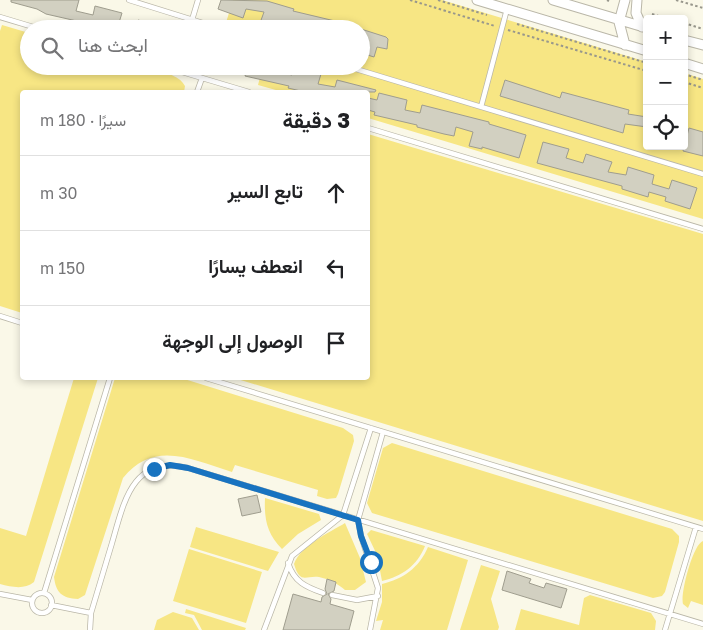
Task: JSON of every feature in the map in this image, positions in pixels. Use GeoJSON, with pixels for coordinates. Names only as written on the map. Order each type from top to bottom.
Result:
{"type":"FeatureCollection","features":[{"type":"Feature","properties":{"kind":"street"},"geometry":{"type":"LineString","coordinates":[[477,0],[643,51]]}},
{"type":"Feature","properties":{"kind":"street"},"geometry":{"type":"LineString","coordinates":[[553,0],[643,28]]}},
{"type":"Feature","properties":{"kind":"street"},"geometry":{"type":"LineString","coordinates":[[625,0],[620,20],[625,45]]}},
{"type":"Feature","properties":{"kind":"street"},"geometry":{"type":"LineString","coordinates":[[637,0],[636,13],[643,26]]}},
{"type":"Feature","properties":{"kind":"street"},"geometry":{"type":"LineString","coordinates":[[688,41],[703,45]]}},
{"type":"Feature","properties":{"kind":"street"},"geometry":{"type":"LineString","coordinates":[[688,64],[703,69]]}},
{"type":"Feature","properties":{"kind":"lane"},"geometry":{"type":"LineString","coordinates":[[130,0],[192,20],[198,0]]}},
{"type":"Feature","properties":{"kind":"lane"},"geometry":{"type":"LineString","coordinates":[[481,107],[507,9]]}},
{"type":"Feature","properties":{"kind":"lane"},"geometry":{"type":"LineString","coordinates":[[0,17],[20,23]]}},
{"type":"Feature","properties":{"kind":"lane"},"geometry":{"type":"LineString","coordinates":[[370,73],[703,174]]}},
{"type":"Feature","properties":{"kind":"lane"},"geometry":{"type":"LineString","coordinates":[[192,75],[242,90]]}},
{"type":"Feature","properties":{"kind":"lane"},"geometry":{"type":"LineString","coordinates":[[198,90],[202,78]]}},
{"type":"Feature","properties":{"kind":"lane"},"geometry":{"type":"LineString","coordinates":[[370,129],[703,229]]}},
{"type":"Feature","properties":{"kind":"lane"},"geometry":{"type":"LineString","coordinates":[[0,316],[20,322]]}},
{"type":"Feature","properties":{"kind":"lane"},"geometry":{"type":"LineString","coordinates":[[44,593],[109,380]]}},
{"type":"Feature","properties":{"kind":"lane"},"geometry":{"type":"LineString","coordinates":[[213,380],[703,529]]}},
{"type":"Feature","properties":{"kind":"lane"},"geometry":{"type":"LineString","coordinates":[[264,630],[288,563],[302,547],[343,515],[371,428]]}},
{"type":"Feature","properties":{"kind":"lane"},"geometry":{"type":"LineString","coordinates":[[370,630],[378,596],[375,572],[361,536],[358,520],[383,432]]}},
{"type":"Feature","properties":{"kind":"lane"},"geometry":{"type":"LineString","coordinates":[[90,630],[90,613],[128,492],[139,478],[154,469],[170,465],[188,468],[703,624]]}},
{"type":"Feature","properties":{"kind":"lane"},"geometry":{"type":"LineString","coordinates":[[665,630],[696,527]]}},
{"type":"Feature","properties":{"kind":"lane"},"geometry":{"type":"LineString","coordinates":[[288,563],[298,581],[309,588],[324,593]]}},
{"type":"Feature","properties":{"kind":"lane"},"geometry":{"type":"LineString","coordinates":[[44,593],[50,598],[51,605],[46,612],[37,612],[34,609],[32,600],[36,594],[44,593]]}},
{"type":"Feature","properties":{"kind":"lane"},"geometry":{"type":"LineString","coordinates":[[0,594],[32,600]]}},
{"type":"Feature","properties":{"kind":"lane"},"geometry":{"type":"LineString","coordinates":[[332,595],[357,600],[378,596]]}},
{"type":"Feature","properties":{"kind":"lane"},"geometry":{"type":"LineString","coordinates":[[51,605],[90,613]]}},
{"type":"Feature","properties":{"kind":"path"},"geometry":{"type":"LineString","coordinates":[[410,0],[495,26]]}},
{"type":"Feature","properties":{"kind":"path"},"geometry":{"type":"LineString","coordinates":[[438,0],[486,15]]}},
{"type":"Feature","properties":{"kind":"path"},"geometry":{"type":"LineString","coordinates":[[676,0],[703,8]]}},
{"type":"Feature","properties":{"kind":"path"},"geometry":{"type":"LineString","coordinates":[[517,24],[643,62]]}},
{"type":"Feature","properties":{"kind":"path"},"geometry":{"type":"LineString","coordinates":[[688,24],[703,29]]}},
{"type":"Feature","properties":{"kind":"path"},"geometry":{"type":"LineString","coordinates":[[506,30],[643,70]]}},
{"type":"Feature","properties":{"kind":"path"},"geometry":{"type":"LineString","coordinates":[[688,75],[703,80]]}},
{"type":"Feature","properties":{"kind":"path"},"geometry":{"type":"LineString","coordinates":[[688,83],[703,88]]}},
{"type":"Feature","properties":{"kind":"shaded area"},"geometry":{"type":"Polygon","coordinates":[[[233,0],[442,0],[643,61],[643,150],[688,150],[688,74],[703,79],[703,219],[370,119],[370,90],[276,90],[258,85],[261,75],[370,75],[370,20],[227,20],[233,0]]]}},
{"type":"Feature","properties":{"kind":"shaded area"},"geometry":{"type":"Polygon","coordinates":[[[2,25],[20,30],[20,75],[171,75],[176,77],[185,86],[184,90],[20,90],[20,312],[0,306],[0,31],[2,25]]]}},
{"type":"Feature","properties":{"kind":"shaded area"},"geometry":{"type":"Polygon","coordinates":[[[370,135],[703,234],[703,521],[241,380],[370,380],[370,135]]]}},
{"type":"Feature","properties":{"kind":"shaded area"},"geometry":{"type":"Polygon","coordinates":[[[73,380],[97,380],[34,582],[22,587],[0,584],[0,528],[26,536],[73,380]]]}},
{"type":"Feature","properties":{"kind":"shaded area"},"geometry":{"type":"Polygon","coordinates":[[[114,380],[187,380],[343,428],[353,435],[354,441],[336,498],[327,499],[317,496],[318,490],[235,465],[232,472],[189,458],[161,456],[148,459],[135,466],[123,478],[85,595],[78,599],[64,596],[58,591],[54,577],[114,380]]]}},
{"type":"Feature","properties":{"kind":"shaded area"},"geometry":{"type":"Polygon","coordinates":[[[392,443],[672,529],[679,536],[679,542],[665,592],[662,596],[653,598],[372,513],[367,503],[369,496],[383,448],[392,443]]]}},
{"type":"Feature","properties":{"kind":"shaded area"},"geometry":{"type":"Polygon","coordinates":[[[265,498],[319,514],[321,520],[298,534],[282,549],[273,538],[268,526],[265,513],[265,498]]]}},
{"type":"Feature","properties":{"kind":"shaded area"},"geometry":{"type":"Polygon","coordinates":[[[345,523],[360,558],[366,582],[355,590],[345,590],[323,578],[301,577],[296,571],[294,564],[298,557],[309,545],[345,523]]]}},
{"type":"Feature","properties":{"kind":"shaded area"},"geometry":{"type":"Polygon","coordinates":[[[196,527],[279,552],[268,571],[190,547],[196,527]]]}},
{"type":"Feature","properties":{"kind":"shaded area"},"geometry":{"type":"Polygon","coordinates":[[[371,530],[425,546],[413,565],[402,573],[382,581],[377,555],[367,534],[371,530]]]}},
{"type":"Feature","properties":{"kind":"shaded area"},"geometry":{"type":"Polygon","coordinates":[[[703,541],[703,605],[691,601],[688,608],[683,604],[685,580],[695,551],[703,541]]]}},
{"type":"Feature","properties":{"kind":"shaded area"},"geometry":{"type":"Polygon","coordinates":[[[428,547],[468,560],[447,630],[380,630],[383,620],[376,621],[382,602],[382,584],[397,579],[409,572],[420,561],[428,547]]]}},
{"type":"Feature","properties":{"kind":"shaded area"},"geometry":{"type":"Polygon","coordinates":[[[189,549],[262,572],[246,623],[173,601],[189,549]]]}},
{"type":"Feature","properties":{"kind":"shaded area"},"geometry":{"type":"Polygon","coordinates":[[[481,565],[500,571],[491,599],[499,627],[498,630],[460,630],[481,565]]]}},
{"type":"Feature","properties":{"kind":"shaded area"},"geometry":{"type":"Polygon","coordinates":[[[590,595],[651,613],[656,621],[655,630],[515,630],[521,609],[579,625],[584,598],[590,595]]]}},
{"type":"Feature","properties":{"kind":"shaded area"},"geometry":{"type":"Polygon","coordinates":[[[186,609],[246,628],[245,630],[202,630],[194,615],[185,613],[186,609]]]}},
{"type":"Feature","properties":{"kind":"shaded area"},"geometry":{"type":"Polygon","coordinates":[[[173,612],[192,618],[199,630],[154,630],[157,620],[173,612]]]}},
{"type":"Feature","properties":{"kind":"building"},"geometry":{"type":"Polygon","coordinates":[[[11,0],[79,0],[76,11],[93,15],[95,6],[122,13],[120,20],[72,20],[46,14],[37,9],[11,2],[11,0]]]}},
{"type":"Feature","properties":{"kind":"building"},"geometry":{"type":"Polygon","coordinates":[[[221,0],[267,1],[294,9],[293,11],[331,20],[261,20],[264,12],[246,9],[243,18],[218,9],[221,0]]]}},
{"type":"Feature","properties":{"kind":"building"},"geometry":{"type":"Polygon","coordinates":[[[370,32],[388,39],[387,49],[377,47],[374,57],[370,56],[370,32]]]}},
{"type":"Feature","properties":{"kind":"building"},"geometry":{"type":"Polygon","coordinates":[[[321,75],[318,84],[335,87],[337,80],[376,90],[375,92],[370,92],[370,90],[296,90],[288,88],[289,86],[245,76],[321,75]]]}},
{"type":"Feature","properties":{"kind":"building"},"geometry":{"type":"Polygon","coordinates":[[[505,80],[560,98],[562,92],[629,110],[628,114],[643,116],[643,126],[625,124],[623,133],[500,96],[505,80]]]}},
{"type":"Feature","properties":{"kind":"building"},"geometry":{"type":"Polygon","coordinates":[[[379,93],[407,100],[405,110],[420,113],[422,105],[489,122],[489,124],[526,135],[519,158],[482,147],[482,149],[469,146],[473,132],[456,127],[454,136],[374,115],[375,112],[370,111],[370,98],[377,100],[379,93]]]}},
{"type":"Feature","properties":{"kind":"building"},"geometry":{"type":"Polygon","coordinates":[[[689,128],[703,132],[703,156],[683,151],[688,150],[689,128]]]}},
{"type":"Feature","properties":{"kind":"building"},"geometry":{"type":"Polygon","coordinates":[[[543,142],[569,149],[566,158],[583,163],[586,154],[612,162],[608,172],[626,175],[628,167],[654,175],[652,184],[669,189],[672,180],[697,188],[690,209],[665,201],[666,197],[649,192],[648,197],[622,189],[622,186],[537,163],[543,142]]]}},
{"type":"Feature","properties":{"kind":"building"},"geometry":{"type":"Polygon","coordinates":[[[257,495],[261,512],[242,516],[238,499],[257,495]]]}},
{"type":"Feature","properties":{"kind":"building"},"geometry":{"type":"Polygon","coordinates":[[[507,571],[531,579],[529,583],[544,588],[546,583],[567,589],[561,608],[502,590],[507,571]]]}},
{"type":"Feature","properties":{"kind":"building"},"geometry":{"type":"Polygon","coordinates":[[[327,579],[336,582],[334,591],[328,594],[331,599],[330,604],[354,611],[349,630],[283,630],[293,594],[321,602],[322,597],[327,594],[325,589],[327,579]]]}},
{"type":"Feature","properties":{"kind":"route"},"geometry":{"type":"LineString","coordinates":[[154,469],[170,465],[188,468],[358,520],[361,536],[371,562]]}}]}
